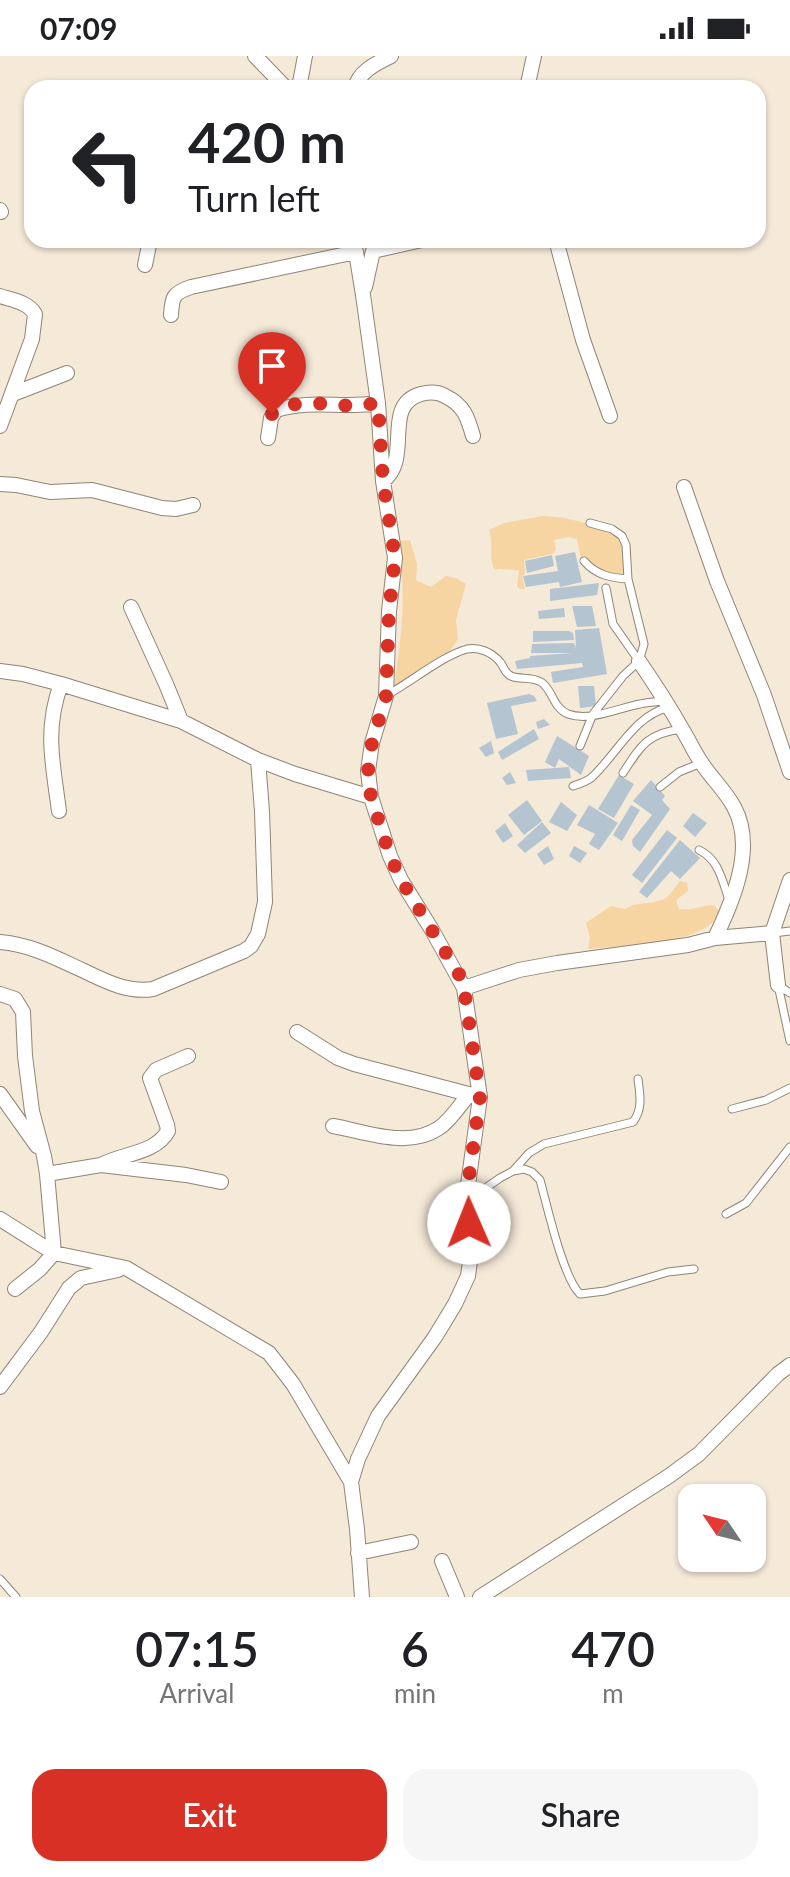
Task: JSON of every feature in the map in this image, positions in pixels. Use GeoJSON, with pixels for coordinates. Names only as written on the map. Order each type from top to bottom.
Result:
{"type":"FeatureCollection","features":[{"type":"Feature","properties":{"kind":"street"},"geometry":{"type":"LineString","coordinates":[[255,56],[278,80]]}},
{"type":"Feature","properties":{"kind":"street"},"geometry":{"type":"LineString","coordinates":[[300,80],[305,56]]}},
{"type":"Feature","properties":{"kind":"street"},"geometry":{"type":"LineString","coordinates":[[358,80],[375,64],[391,56]]}},
{"type":"Feature","properties":{"kind":"street"},"geometry":{"type":"LineString","coordinates":[[529,80],[534,56]]}},
{"type":"Feature","properties":{"kind":"street"},"geometry":{"type":"LineString","coordinates":[[145,265],[148,248]]}},
{"type":"Feature","properties":{"kind":"street"},"geometry":{"type":"LineString","coordinates":[[171,315],[172,301],[179,291],[345,248]]}},
{"type":"Feature","properties":{"kind":"street"},"geometry":{"type":"LineString","coordinates":[[353,248],[378,403],[383,481],[395,558],[389,611],[386,696],[372,743],[368,771],[371,797],[401,880],[460,976],[464,988],[474,1095],[468,1185],[472,1247],[468,1276],[435,1337],[378,1416],[351,1482],[362,1597]]}},
{"type":"Feature","properties":{"kind":"street"},"geometry":{"type":"LineString","coordinates":[[363,295],[372,248]]}},
{"type":"Feature","properties":{"kind":"street"},"geometry":{"type":"LineString","coordinates":[[558,248],[583,340],[610,416]]}},
{"type":"Feature","properties":{"kind":"street"},"geometry":{"type":"LineString","coordinates":[[0,296],[27,305],[35,314],[32,339],[0,426]]}},
{"type":"Feature","properties":{"kind":"street"},"geometry":{"type":"LineString","coordinates":[[13,394],[67,373]]}},
{"type":"Feature","properties":{"kind":"street"},"geometry":{"type":"LineString","coordinates":[[383,481],[395,466],[401,410],[411,397],[425,393],[441,394],[452,400],[467,415],[473,436]]}},
{"type":"Feature","properties":{"kind":"street"},"geometry":{"type":"LineString","coordinates":[[268,438],[271,418],[276,410],[307,403],[352,406],[378,403]]}},
{"type":"Feature","properties":{"kind":"street"},"geometry":{"type":"LineString","coordinates":[[0,484],[50,492],[92,490],[162,508],[193,505]]}},
{"type":"Feature","properties":{"kind":"street"},"geometry":{"type":"LineString","coordinates":[[684,487],[717,581],[764,695],[790,772]]}},
{"type":"Feature","properties":{"kind":"street"},"geometry":{"type":"LineString","coordinates":[[131,607],[181,721]]}},
{"type":"Feature","properties":{"kind":"street"},"geometry":{"type":"LineString","coordinates":[[639,661],[701,763],[735,809],[740,823],[742,843],[738,880],[715,938]]}},
{"type":"Feature","properties":{"kind":"street"},"geometry":{"type":"LineString","coordinates":[[0,671],[61,684],[181,721],[258,760],[371,797]]}},
{"type":"Feature","properties":{"kind":"street"},"geometry":{"type":"LineString","coordinates":[[59,811],[50,743],[51,715],[61,684]]}},
{"type":"Feature","properties":{"kind":"street"},"geometry":{"type":"LineString","coordinates":[[0,942],[24,946],[112,985],[141,991],[153,989],[244,951],[258,934],[265,902],[258,760]]}},
{"type":"Feature","properties":{"kind":"street"},"geometry":{"type":"LineString","coordinates":[[784,989],[772,933],[790,880]]}},
{"type":"Feature","properties":{"kind":"street"},"geometry":{"type":"LineString","coordinates":[[464,988],[531,967],[688,945],[715,938],[772,933]]}},
{"type":"Feature","properties":{"kind":"street"},"geometry":{"type":"LineString","coordinates":[[0,994],[15,999],[23,1012],[32,1111],[47,1174],[54,1253],[15,1289]]}},
{"type":"Feature","properties":{"kind":"street"},"geometry":{"type":"LineString","coordinates":[[297,1032],[338,1058],[354,1064],[474,1095]]}},
{"type":"Feature","properties":{"kind":"street"},"geometry":{"type":"LineString","coordinates":[[47,1174],[101,1165],[152,1147],[163,1139],[168,1131],[167,1125],[150,1078],[156,1070],[188,1056]]}},
{"type":"Feature","properties":{"kind":"street"},"geometry":{"type":"LineString","coordinates":[[0,1094],[44,1156]]}},
{"type":"Feature","properties":{"kind":"street"},"geometry":{"type":"LineString","coordinates":[[333,1126],[413,1138],[442,1126],[474,1095]]}},
{"type":"Feature","properties":{"kind":"street"},"geometry":{"type":"LineString","coordinates":[[101,1165],[221,1182]]}},
{"type":"Feature","properties":{"kind":"street"},"geometry":{"type":"LineString","coordinates":[[0,1219],[54,1253],[126,1268],[269,1353],[293,1384],[351,1482]]}},
{"type":"Feature","properties":{"kind":"street"},"geometry":{"type":"LineString","coordinates":[[0,1387],[69,1288],[81,1278],[126,1268]]}},
{"type":"Feature","properties":{"kind":"street"},"geometry":{"type":"LineString","coordinates":[[480,1597],[699,1454],[790,1365]]}},
{"type":"Feature","properties":{"kind":"street"},"geometry":{"type":"LineString","coordinates":[[358,1553],[411,1542]]}},
{"type":"Feature","properties":{"kind":"street"},"geometry":{"type":"LineString","coordinates":[[442,1561],[457,1597]]}},
{"type":"Feature","properties":{"kind":"lane"},"geometry":{"type":"LineString","coordinates":[[580,746],[593,714],[639,661],[644,644],[628,579],[626,545],[622,536],[612,529],[590,523]]}},
{"type":"Feature","properties":{"kind":"lane"},"geometry":{"type":"LineString","coordinates":[[584,561],[597,573],[628,579]]}},
{"type":"Feature","properties":{"kind":"lane"},"geometry":{"type":"LineString","coordinates":[[606,588],[613,624],[639,661]]}},
{"type":"Feature","properties":{"kind":"lane"},"geometry":{"type":"LineString","coordinates":[[386,696],[442,662],[468,649],[476,649],[500,661],[507,674],[542,682],[560,709],[569,714],[593,714],[641,703],[666,705]]}},
{"type":"Feature","properties":{"kind":"lane"},"geometry":{"type":"LineString","coordinates":[[573,786],[589,780],[637,726],[666,705]]}},
{"type":"Feature","properties":{"kind":"lane"},"geometry":{"type":"LineString","coordinates":[[623,773],[646,742],[660,733],[682,729]]}},
{"type":"Feature","properties":{"kind":"lane"},"geometry":{"type":"LineString","coordinates":[[660,787],[679,772],[701,763]]}},
{"type":"Feature","properties":{"kind":"lane"},"geometry":{"type":"LineString","coordinates":[[699,850],[719,868],[731,904]]}},
{"type":"Feature","properties":{"kind":"lane"},"geometry":{"type":"LineString","coordinates":[[772,933],[790,931]]}},
{"type":"Feature","properties":{"kind":"lane"},"geometry":{"type":"LineString","coordinates":[[784,989],[790,1041]]}},
{"type":"Feature","properties":{"kind":"lane"},"geometry":{"type":"LineString","coordinates":[[469,1223],[487,1187],[513,1171],[529,1153],[544,1144],[633,1122],[640,1105],[638,1079]]}},
{"type":"Feature","properties":{"kind":"lane"},"geometry":{"type":"LineString","coordinates":[[732,1109],[766,1100],[790,1088]]}},
{"type":"Feature","properties":{"kind":"lane"},"geometry":{"type":"LineString","coordinates":[[726,1214],[746,1203],[790,1147]]}},
{"type":"Feature","properties":{"kind":"lane"},"geometry":{"type":"LineString","coordinates":[[513,1171],[524,1169],[540,1180],[565,1264],[580,1294],[605,1291],[668,1272],[694,1269]]}},
{"type":"Feature","properties":{"kind":"lane"},"geometry":{"type":"LineString","coordinates":[[0,1579],[16,1597]]}},
{"type":"Feature","properties":{"kind":"shaded area"},"geometry":{"type":"Polygon","coordinates":[[[543,516],[585,523],[615,536],[623,542],[625,572],[622,575],[598,570],[581,559],[577,539],[568,537],[554,540],[556,550],[552,554],[524,560],[525,574],[522,576],[525,589],[520,589],[517,586],[519,570],[495,570],[489,530],[504,523],[543,516]]]}},
{"type":"Feature","properties":{"kind":"shaded area"},"geometry":{"type":"Polygon","coordinates":[[[410,540],[417,564],[416,580],[431,587],[446,576],[466,584],[456,620],[458,639],[449,652],[394,687],[403,596],[397,541],[410,540]]]}},
{"type":"Feature","properties":{"kind":"shaded area"},"geometry":{"type":"Polygon","coordinates":[[[680,881],[687,883],[688,891],[676,900],[679,909],[714,905],[720,913],[711,924],[697,932],[661,942],[588,949],[590,937],[586,923],[611,906],[625,909],[665,899],[680,881]]]}},
{"type":"Feature","properties":{"kind":"building"},"geometry":{"type":"Polygon","coordinates":[[[575,552],[582,582],[560,587],[559,582],[526,587],[523,576],[558,571],[555,556],[575,552]]]}},
{"type":"Feature","properties":{"kind":"building"},"geometry":{"type":"Polygon","coordinates":[[[552,555],[554,566],[527,573],[525,561],[552,555]]]}},
{"type":"Feature","properties":{"kind":"building"},"geometry":{"type":"Polygon","coordinates":[[[599,583],[597,595],[550,601],[550,589],[599,583]]]}},
{"type":"Feature","properties":{"kind":"building"},"geometry":{"type":"Polygon","coordinates":[[[572,606],[592,606],[596,626],[577,627],[572,606]]]}},
{"type":"Feature","properties":{"kind":"building"},"geometry":{"type":"Polygon","coordinates":[[[564,608],[565,617],[539,619],[538,611],[564,608]]]}},
{"type":"Feature","properties":{"kind":"building"},"geometry":{"type":"Polygon","coordinates":[[[599,628],[607,674],[553,683],[551,672],[583,667],[582,663],[517,669],[515,661],[530,656],[573,653],[531,653],[532,644],[574,643],[576,648],[575,630],[599,628]]]}},
{"type":"Feature","properties":{"kind":"building"},"geometry":{"type":"Polygon","coordinates":[[[533,631],[569,631],[573,633],[574,640],[533,642],[533,631]]]}},
{"type":"Feature","properties":{"kind":"building"},"geometry":{"type":"Polygon","coordinates":[[[578,686],[594,686],[596,706],[580,708],[578,686]]]}},
{"type":"Feature","properties":{"kind":"building"},"geometry":{"type":"Polygon","coordinates":[[[529,694],[537,701],[511,706],[518,734],[496,739],[487,703],[529,694]]]}},
{"type":"Feature","properties":{"kind":"building"},"geometry":{"type":"Polygon","coordinates":[[[544,719],[550,725],[538,729],[536,722],[544,719]]]}},
{"type":"Feature","properties":{"kind":"building"},"geometry":{"type":"Polygon","coordinates":[[[534,729],[539,739],[502,760],[498,752],[534,729]]]}},
{"type":"Feature","properties":{"kind":"building"},"geometry":{"type":"Polygon","coordinates":[[[557,736],[589,756],[581,775],[559,759],[555,768],[545,762],[557,736]]]}},
{"type":"Feature","properties":{"kind":"building"},"geometry":{"type":"Polygon","coordinates":[[[491,741],[494,753],[486,757],[479,748],[491,741]]]}},
{"type":"Feature","properties":{"kind":"building"},"geometry":{"type":"Polygon","coordinates":[[[569,767],[571,778],[528,781],[526,770],[569,767]]]}},
{"type":"Feature","properties":{"kind":"building"},"geometry":{"type":"Polygon","coordinates":[[[510,772],[516,783],[507,785],[502,778],[510,772]]]}},
{"type":"Feature","properties":{"kind":"building"},"geometry":{"type":"Polygon","coordinates":[[[619,775],[634,784],[614,818],[598,809],[619,775]]]}},
{"type":"Feature","properties":{"kind":"building"},"geometry":{"type":"Polygon","coordinates":[[[651,780],[665,796],[662,800],[670,809],[640,852],[633,846],[632,840],[652,815],[633,801],[651,780]]]}},
{"type":"Feature","properties":{"kind":"building"},"geometry":{"type":"Polygon","coordinates":[[[527,800],[542,821],[524,835],[508,815],[527,800]]]}},
{"type":"Feature","properties":{"kind":"building"},"geometry":{"type":"Polygon","coordinates":[[[561,802],[577,815],[567,831],[549,822],[561,802]]]}},
{"type":"Feature","properties":{"kind":"building"},"geometry":{"type":"Polygon","coordinates":[[[589,805],[618,823],[599,850],[589,844],[595,834],[577,825],[589,805]]]}},
{"type":"Feature","properties":{"kind":"building"},"geometry":{"type":"Polygon","coordinates":[[[631,805],[640,810],[622,841],[613,835],[631,805]]]}},
{"type":"Feature","properties":{"kind":"building"},"geometry":{"type":"Polygon","coordinates":[[[693,813],[707,823],[695,837],[683,826],[693,813]]]}},
{"type":"Feature","properties":{"kind":"building"},"geometry":{"type":"Polygon","coordinates":[[[542,822],[551,833],[525,853],[517,845],[542,822]]]}},
{"type":"Feature","properties":{"kind":"building"},"geometry":{"type":"Polygon","coordinates":[[[505,823],[513,836],[503,843],[495,831],[505,823]]]}},
{"type":"Feature","properties":{"kind":"building"},"geometry":{"type":"Polygon","coordinates":[[[667,830],[677,838],[642,883],[632,875],[667,830]]]}},
{"type":"Feature","properties":{"kind":"building"},"geometry":{"type":"Polygon","coordinates":[[[680,840],[700,858],[680,879],[671,871],[647,898],[639,892],[680,840]]]}},
{"type":"Feature","properties":{"kind":"building"},"geometry":{"type":"Polygon","coordinates":[[[548,846],[554,859],[544,865],[537,854],[548,846]]]}},
{"type":"Feature","properties":{"kind":"building"},"geometry":{"type":"Polygon","coordinates":[[[574,846],[587,853],[580,863],[569,856],[574,846]]]}},
{"type":"Feature","properties":{"kind":"route"},"geometry":{"type":"LineString","coordinates":[[272,414],[288,406],[307,403],[352,406],[378,403],[383,481],[395,558],[389,611],[386,696],[372,743],[368,771],[371,797],[390,856],[464,988],[480,1097],[468,1185],[469,1223]]}}]}
